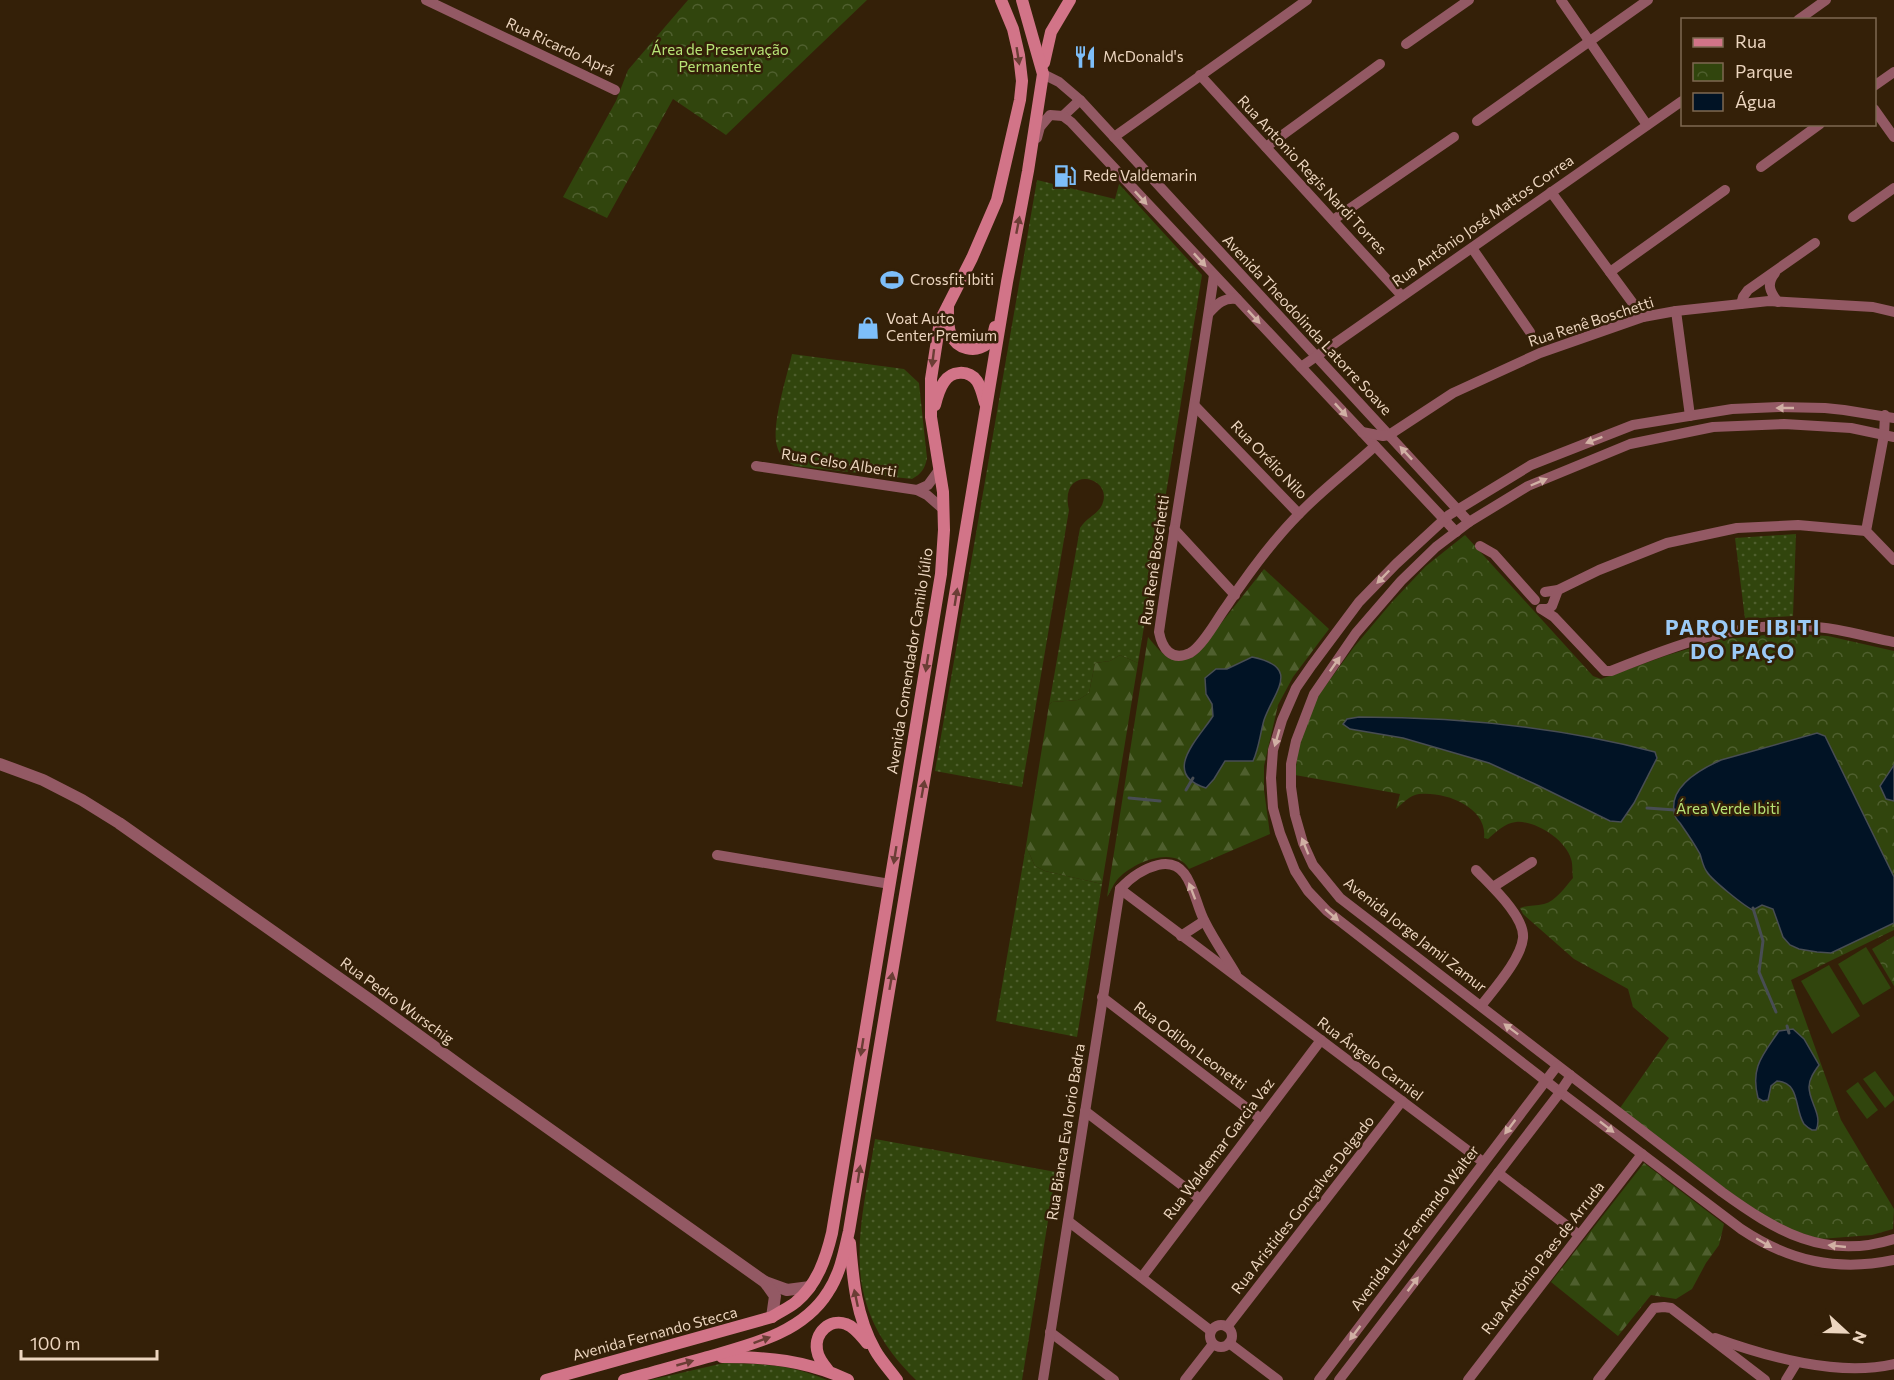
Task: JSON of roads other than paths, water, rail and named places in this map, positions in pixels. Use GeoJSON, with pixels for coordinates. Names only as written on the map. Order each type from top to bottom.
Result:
{"type":"FeatureCollection","features":[{"type":"Feature","properties":{"kind":"main road","name":"Avenida Comendador Camilo Júlio"},"geometry":{"type":"LineString","coordinates":[[772,1317],[796,1302],[810,1287],[827,1255],[832,1233],[941,574],[943,509],[931,417],[934,346],[940,321],[948,302],[972,258],[997,200],[1020,99],[1022,81],[1019,55],[1013,29],[1001,0]]}},
{"type":"Feature","properties":{"kind":"main road"},"geometry":{"type":"LineString","coordinates":[[1022,0],[1043,72]]}},
{"type":"Feature","properties":{"kind":"main road"},"geometry":{"type":"LineString","coordinates":[[624,1380],[767,1339],[795,1325],[815,1308],[827,1294],[839,1273],[849,1231],[1007,282],[1029,167],[1046,51],[1051,32],[1070,0]]}},
{"type":"Feature","properties":{"kind":"main road"},"geometry":{"type":"LineString","coordinates":[[948,302],[948,323],[951,336],[965,348],[979,347],[988,343],[993,335],[1007,282]]}},
{"type":"Feature","properties":{"kind":"main road"},"geometry":{"type":"LineString","coordinates":[[931,417],[944,382],[953,374],[960,373],[974,377],[981,389],[987,410]]}},
{"type":"Feature","properties":{"kind":"main road"},"geometry":{"type":"LineString","coordinates":[[849,1231],[854,1289],[861,1317],[876,1353]]}},
{"type":"Feature","properties":{"kind":"main road","name":"Avenida Fernando Stecca"},"geometry":{"type":"LineString","coordinates":[[546,1380],[772,1317]]}},
{"type":"Feature","properties":{"kind":"main road"},"geometry":{"type":"LineString","coordinates":[[828,1370],[819,1357],[816,1342],[818,1336],[828,1325],[837,1323],[849,1325],[876,1353],[897,1380]]}},
{"type":"Feature","properties":{"kind":"main road"},"geometry":{"type":"LineString","coordinates":[[706,1357],[783,1359],[828,1370],[848,1380]]}},
{"type":"Feature","properties":{"kind":"street","name":"Rua Ricardo Aprá"},"geometry":{"type":"LineString","coordinates":[[426,0],[615,90]]}},
{"type":"Feature","properties":{"kind":"street"},"geometry":{"type":"LineString","coordinates":[[1114,137],[1307,0]]}},
{"type":"Feature","properties":{"kind":"street"},"geometry":{"type":"LineString","coordinates":[[1406,44],[1470,0]]}},
{"type":"Feature","properties":{"kind":"street"},"geometry":{"type":"LineString","coordinates":[[1561,0],[1647,125]]}},
{"type":"Feature","properties":{"kind":"street"},"geometry":{"type":"LineString","coordinates":[[1477,121],[1648,0]]}},
{"type":"Feature","properties":{"kind":"street"},"geometry":{"type":"LineString","coordinates":[[1806,17],[1826,0]]}},
{"type":"Feature","properties":{"kind":"street"},"geometry":{"type":"LineString","coordinates":[[1266,147],[1380,64]]}},
{"type":"Feature","properties":{"kind":"street","name":"Avenida Theodolinda Latorre Soave"},"geometry":{"type":"LineString","coordinates":[[1043,72],[1080,100],[1469,522]]}},
{"type":"Feature","properties":{"kind":"street"},"geometry":{"type":"LineString","coordinates":[[1876,85],[1894,72]]}},
{"type":"Feature","properties":{"kind":"street","name":"Rua Antonio Regis Nardi Torres"},"geometry":{"type":"LineString","coordinates":[[1200,75],[1402,296]]}},
{"type":"Feature","properties":{"kind":"street"},"geometry":{"type":"LineString","coordinates":[[1029,167],[1040,127],[1045,119],[1050,116],[1063,116],[1080,100]]}},
{"type":"Feature","properties":{"kind":"street","name":"Rua Antônio José Mattos Correa"},"geometry":{"type":"LineString","coordinates":[[1301,367],[1681,101]]}},
{"type":"Feature","properties":{"kind":"street"},"geometry":{"type":"LineString","coordinates":[[1876,110],[1894,137]]}},
{"type":"Feature","properties":{"kind":"street"},"geometry":{"type":"LineString","coordinates":[[1063,116],[1456,532]]}},
{"type":"Feature","properties":{"kind":"street"},"geometry":{"type":"LineString","coordinates":[[1761,166],[1817,126]]}},
{"type":"Feature","properties":{"kind":"street"},"geometry":{"type":"LineString","coordinates":[[1333,220],[1454,137]]}},
{"type":"Feature","properties":{"kind":"street"},"geometry":{"type":"LineString","coordinates":[[1853,217],[1894,188]]}},
{"type":"Feature","properties":{"kind":"street"},"geometry":{"type":"LineString","coordinates":[[1610,272],[1725,190]]}},
{"type":"Feature","properties":{"kind":"street"},"geometry":{"type":"LineString","coordinates":[[1551,192],[1643,317]]}},
{"type":"Feature","properties":{"kind":"street"},"geometry":{"type":"LineString","coordinates":[[1175,233],[1180,236],[1186,234],[1191,230],[1193,223]]}},
{"type":"Feature","properties":{"kind":"street","name":"Avenida Theodolinda Latorre Soave"},"geometry":{"type":"LineString","coordinates":[[1186,245],[1186,241],[1193,236],[1204,235]]}},
{"type":"Feature","properties":{"kind":"street"},"geometry":{"type":"LineString","coordinates":[[1741,304],[1748,290],[1815,243]]}},
{"type":"Feature","properties":{"kind":"street"},"geometry":{"type":"LineString","coordinates":[[1472,248],[1530,332]]}},
{"type":"Feature","properties":{"kind":"street"},"geometry":{"type":"LineString","coordinates":[[1777,270],[1770,279],[1769,288],[1778,302]]}},
{"type":"Feature","properties":{"kind":"street","name":"Rua Renê Boschetti"},"geometry":{"type":"LineString","coordinates":[[1214,275],[1159,632],[1164,648],[1169,653],[1178,656],[1194,651],[1255,566],[1299,514],[1375,446]]}},
{"type":"Feature","properties":{"kind":"street"},"geometry":{"type":"LineString","coordinates":[[1209,313],[1223,300],[1231,298],[1237,300]]}},
{"type":"Feature","properties":{"kind":"street","name":"Rua Renê Boschetti"},"geometry":{"type":"LineString","coordinates":[[1389,435],[1453,393],[1531,357],[1643,317],[1676,311],[1778,302],[1872,307],[1894,312]]}},
{"type":"Feature","properties":{"kind":"street"},"geometry":{"type":"LineString","coordinates":[[1676,311],[1690,416]]}},
{"type":"Feature","properties":{"kind":"street","name":"Rua Orélio Nilo"},"geometry":{"type":"LineString","coordinates":[[1195,406],[1299,514]]}},
{"type":"Feature","properties":{"kind":"street"},"geometry":{"type":"LineString","coordinates":[[1866,531],[1889,436],[1890,417],[1844,410],[1779,407],[1732,409],[1633,425],[1531,465],[1444,519],[1359,602],[1296,688],[1282,720],[1273,750],[1271,778],[1273,808],[1280,833],[1295,871],[1308,891],[1327,911],[1461,1016],[1741,1229],[1770,1247],[1811,1262],[1863,1265],[1894,1260]]}},
{"type":"Feature","properties":{"kind":"street"},"geometry":{"type":"LineString","coordinates":[[1842,427],[1844,410]]}},
{"type":"Feature","properties":{"kind":"street"},"geometry":{"type":"LineString","coordinates":[[1860,430],[1862,412]]}},
{"type":"Feature","properties":{"kind":"street","name":"Rua Orélio Nilo"},"geometry":{"type":"LineString","coordinates":[[1192,424],[1198,422],[1216,427]]}},
{"type":"Feature","properties":{"kind":"street","name":"Avenida Jorge Jamil Zamur"},"geometry":{"type":"LineString","coordinates":[[1889,436],[1842,427],[1784,423],[1713,427],[1630,444],[1528,486],[1469,522],[1436,547],[1401,581],[1356,633],[1314,694],[1296,741],[1291,764],[1291,787],[1295,815],[1303,843],[1313,865],[1340,898],[1722,1192],[1771,1225],[1810,1241],[1838,1247],[1855,1247],[1894,1239]]}},
{"type":"Feature","properties":{"kind":"street","name":"Avenida Theodolinda Latorre Soave"},"geometry":{"type":"LineString","coordinates":[[1362,432],[1389,435]]}},
{"type":"Feature","properties":{"kind":"street"},"geometry":{"type":"LineString","coordinates":[[1386,458],[1402,466],[1437,503],[1446,496]]}},
{"type":"Feature","properties":{"kind":"street","name":"Rua Celso Alberti"},"geometry":{"type":"LineString","coordinates":[[756,466],[917,490],[927,495],[943,509]]}},
{"type":"Feature","properties":{"kind":"street"},"geometry":{"type":"LineString","coordinates":[[917,490],[928,485],[939,470]]}},
{"type":"Feature","properties":{"kind":"street"},"geometry":{"type":"LineString","coordinates":[[1479,497],[1488,510]]}},
{"type":"Feature","properties":{"kind":"street"},"geometry":{"type":"LineString","coordinates":[[1540,595],[1558,590],[1599,570],[1667,543],[1737,528],[1798,525],[1866,531],[1894,560]]}},
{"type":"Feature","properties":{"kind":"street"},"geometry":{"type":"LineString","coordinates":[[1174,529],[1234,595]]}},
{"type":"Feature","properties":{"kind":"street"},"geometry":{"type":"LineString","coordinates":[[1425,537],[1431,538],[1436,547]]}},
{"type":"Feature","properties":{"kind":"street"},"geometry":{"type":"LineString","coordinates":[[1171,547],[1177,543],[1189,546]]}},
{"type":"Feature","properties":{"kind":"street"},"geometry":{"type":"LineString","coordinates":[[1480,546],[1494,555],[1526,588],[1540,595],[1552,596],[1550,609]]}},
{"type":"Feature","properties":{"kind":"street"},"geometry":{"type":"LineString","coordinates":[[1550,609],[1558,590]]}},
{"type":"Feature","properties":{"kind":"street"},"geometry":{"type":"LineString","coordinates":[[1540,595],[1539,608],[1550,609],[1605,671],[1611,671],[1668,648],[1738,629],[1803,626],[1894,642]]}},
{"type":"Feature","properties":{"kind":"street","name":"Rua Pedro Wurschig"},"geometry":{"type":"LineString","coordinates":[[0,764],[43,780],[119,823],[765,1281],[787,1290],[810,1287]]}},
{"type":"Feature","properties":{"kind":"street"},"geometry":{"type":"LineString","coordinates":[[717,855],[890,884]]}},
{"type":"Feature","properties":{"kind":"street"},"geometry":{"type":"LineString","coordinates":[[1493,887],[1532,862]]}},
{"type":"Feature","properties":{"kind":"street","name":"Rua Ângelo Carniel"},"geometry":{"type":"LineString","coordinates":[[1239,980],[1204,921],[1183,870],[1174,864],[1156,865],[1141,870],[1129,878],[1120,889],[1239,980],[1484,1162]]}},
{"type":"Feature","properties":{"kind":"street"},"geometry":{"type":"LineString","coordinates":[[1476,870],[1516,916],[1522,926],[1523,937],[1520,950],[1481,1006]]}},
{"type":"Feature","properties":{"kind":"street","name":"Rua Bianca Eva Iorio Badra"},"geometry":{"type":"LineString","coordinates":[[1043,1380],[1120,889]]}},
{"type":"Feature","properties":{"kind":"street"},"geometry":{"type":"LineString","coordinates":[[1181,936],[1204,921]]}},
{"type":"Feature","properties":{"kind":"street","name":"Rua Odilon Leonetti"},"geometry":{"type":"LineString","coordinates":[[1102,997],[1261,1119]]}},
{"type":"Feature","properties":{"kind":"street"},"geometry":{"type":"LineString","coordinates":[[1461,1016],[1486,1028],[1527,1059],[1539,1051]]}},
{"type":"Feature","properties":{"kind":"street","name":"Rua Waldemar Garcia Vaz"},"geometry":{"type":"LineString","coordinates":[[1142,1277],[1321,1040]]}},
{"type":"Feature","properties":{"kind":"street","name":"Avenida Luiz Fernando Walter"},"geometry":{"type":"LineString","coordinates":[[1319,1380],[1557,1066]]}},
{"type":"Feature","properties":{"kind":"street"},"geometry":{"type":"LineString","coordinates":[[1339,1380],[1560,1092],[1570,1075]]}},
{"type":"Feature","properties":{"kind":"street"},"geometry":{"type":"LineString","coordinates":[[1579,1106],[1591,1091]]}},
{"type":"Feature","properties":{"kind":"street"},"geometry":{"type":"LineString","coordinates":[[1535,1094],[1550,1105]]}},
{"type":"Feature","properties":{"kind":"street","name":"Rua Aristides Gonçalves Delgado"},"geometry":{"type":"LineString","coordinates":[[1227,1327],[1402,1101]]}},
{"type":"Feature","properties":{"kind":"street"},"geometry":{"type":"LineString","coordinates":[[1085,1111],[1200,1199]]}},
{"type":"Feature","properties":{"kind":"street","name":"Rua Antônio Paes de Arruda"},"geometry":{"type":"LineString","coordinates":[[1468,1380],[1642,1154]]}},
{"type":"Feature","properties":{"kind":"street"},"geometry":{"type":"LineString","coordinates":[[1498,1173],[1579,1235]]}},
{"type":"Feature","properties":{"kind":"street"},"geometry":{"type":"LineString","coordinates":[[1068,1221],[1211,1331]]}},
{"type":"Feature","properties":{"kind":"street"},"geometry":{"type":"LineString","coordinates":[[765,1281],[775,1296],[772,1317]]}},
{"type":"Feature","properties":{"kind":"street"},"geometry":{"type":"LineString","coordinates":[[1599,1379],[1654,1308],[1664,1307],[1671,1308],[1766,1380]]}},
{"type":"Feature","properties":{"kind":"street"},"geometry":{"type":"LineString","coordinates":[[1220,1325],[1227,1327],[1232,1336],[1229,1343],[1223,1347],[1213,1344],[1210,1338],[1211,1331],[1220,1325]]}},
{"type":"Feature","properties":{"kind":"street"},"geometry":{"type":"LineString","coordinates":[[1050,1332],[1114,1380]]}},
{"type":"Feature","properties":{"kind":"street"},"geometry":{"type":"LineString","coordinates":[[1705,1334],[1748,1350],[1797,1362],[1843,1368],[1894,1364]]}},
{"type":"Feature","properties":{"kind":"street"},"geometry":{"type":"LineString","coordinates":[[1229,1343],[1278,1380]]}},
{"type":"Feature","properties":{"kind":"street"},"geometry":{"type":"LineString","coordinates":[[1185,1380],[1213,1344]]}},
{"type":"Feature","properties":{"kind":"street"},"geometry":{"type":"LineString","coordinates":[[1786,1380],[1797,1362]]}},
{"type":"Feature","properties":{"kind":"water"},"geometry":{"type":"Polygon","coordinates":[[[1252,657],[1267,661],[1276,667],[1280,674],[1278,690],[1264,720],[1255,756],[1253,761],[1225,761],[1206,788],[1193,782],[1186,774],[1184,765],[1187,755],[1213,716],[1212,704],[1206,694],[1205,678],[1216,669],[1227,669],[1252,657]]]}},
{"type":"Feature","properties":{"kind":"water"},"geometry":{"type":"Polygon","coordinates":[[[1359,717],[1471,721],[1545,730],[1655,752],[1657,758],[1634,803],[1621,822],[1610,821],[1489,763],[1403,738],[1350,729],[1343,724],[1347,719],[1359,717]]]}},
{"type":"Feature","properties":{"kind":"water"},"geometry":{"type":"Polygon","coordinates":[[[1817,733],[1825,736],[1894,877],[1894,923],[1831,953],[1799,949],[1790,945],[1783,937],[1773,909],[1762,905],[1753,910],[1715,881],[1706,870],[1700,854],[1674,811],[1674,802],[1682,786],[1706,768],[1721,760],[1817,733]]]}},
{"type":"Feature","properties":{"kind":"water"},"geometry":{"type":"Polygon","coordinates":[[[1894,765],[1894,801],[1886,799],[1880,786],[1894,765]]]}},
{"type":"Feature","properties":{"kind":"water"},"geometry":{"type":"Polygon","coordinates":[[[1793,1029],[1804,1039],[1819,1065],[1811,1078],[1809,1087],[1818,1119],[1816,1130],[1804,1124],[1796,1098],[1790,1086],[1785,1083],[1777,1081],[1771,1086],[1768,1100],[1763,1101],[1758,1098],[1756,1078],[1760,1062],[1779,1031],[1793,1029]]]}},
{"type":"Feature","properties":{"kind":"waterway"},"geometry":{"type":"LineString","coordinates":[[1186,790],[1193,778]]}},
{"type":"Feature","properties":{"kind":"waterway"},"geometry":{"type":"LineString","coordinates":[[1129,798],[1160,801]]}},
{"type":"Feature","properties":{"kind":"waterway"},"geometry":{"type":"LineString","coordinates":[[1647,808],[1675,810]]}},
{"type":"Feature","properties":{"kind":"waterway"},"geometry":{"type":"LineString","coordinates":[[1753,908],[1763,941],[1759,972],[1776,1012]]}},
{"type":"Feature","properties":{"kind":"waterway"},"geometry":{"type":"LineString","coordinates":[[1787,1026],[1789,1033]]}},
{"type":"Feature","properties":{"kind":"place","name":"McDonald's"},"geometry":{"type":"Point","coordinates":[1085,57]}},
{"type":"Feature","properties":{"kind":"place","name":"Rede Valdemarin"},"geometry":{"type":"Point","coordinates":[1065,176]}},
{"type":"Feature","properties":{"kind":"place","name":"Crossfit Ibiti"},"geometry":{"type":"Point","coordinates":[892,280]}},
{"type":"Feature","properties":{"kind":"place","name":"Voat Auto Center Premium"},"geometry":{"type":"Point","coordinates":[868,328]}},
{"type":"Feature","properties":{"kind":"district","name":"PARQUE IBITI DO PAÇO"},"geometry":{"type":"Point","coordinates":[1743,640]}},
{"type":"Feature","properties":{"kind":"park label","name":"Área de Preservação Permanente"},"geometry":{"type":"Point","coordinates":[720,58]}},
{"type":"Feature","properties":{"kind":"park label","name":"Área Verde Ibiti"},"geometry":{"type":"Point","coordinates":[1728,809]}}]}
